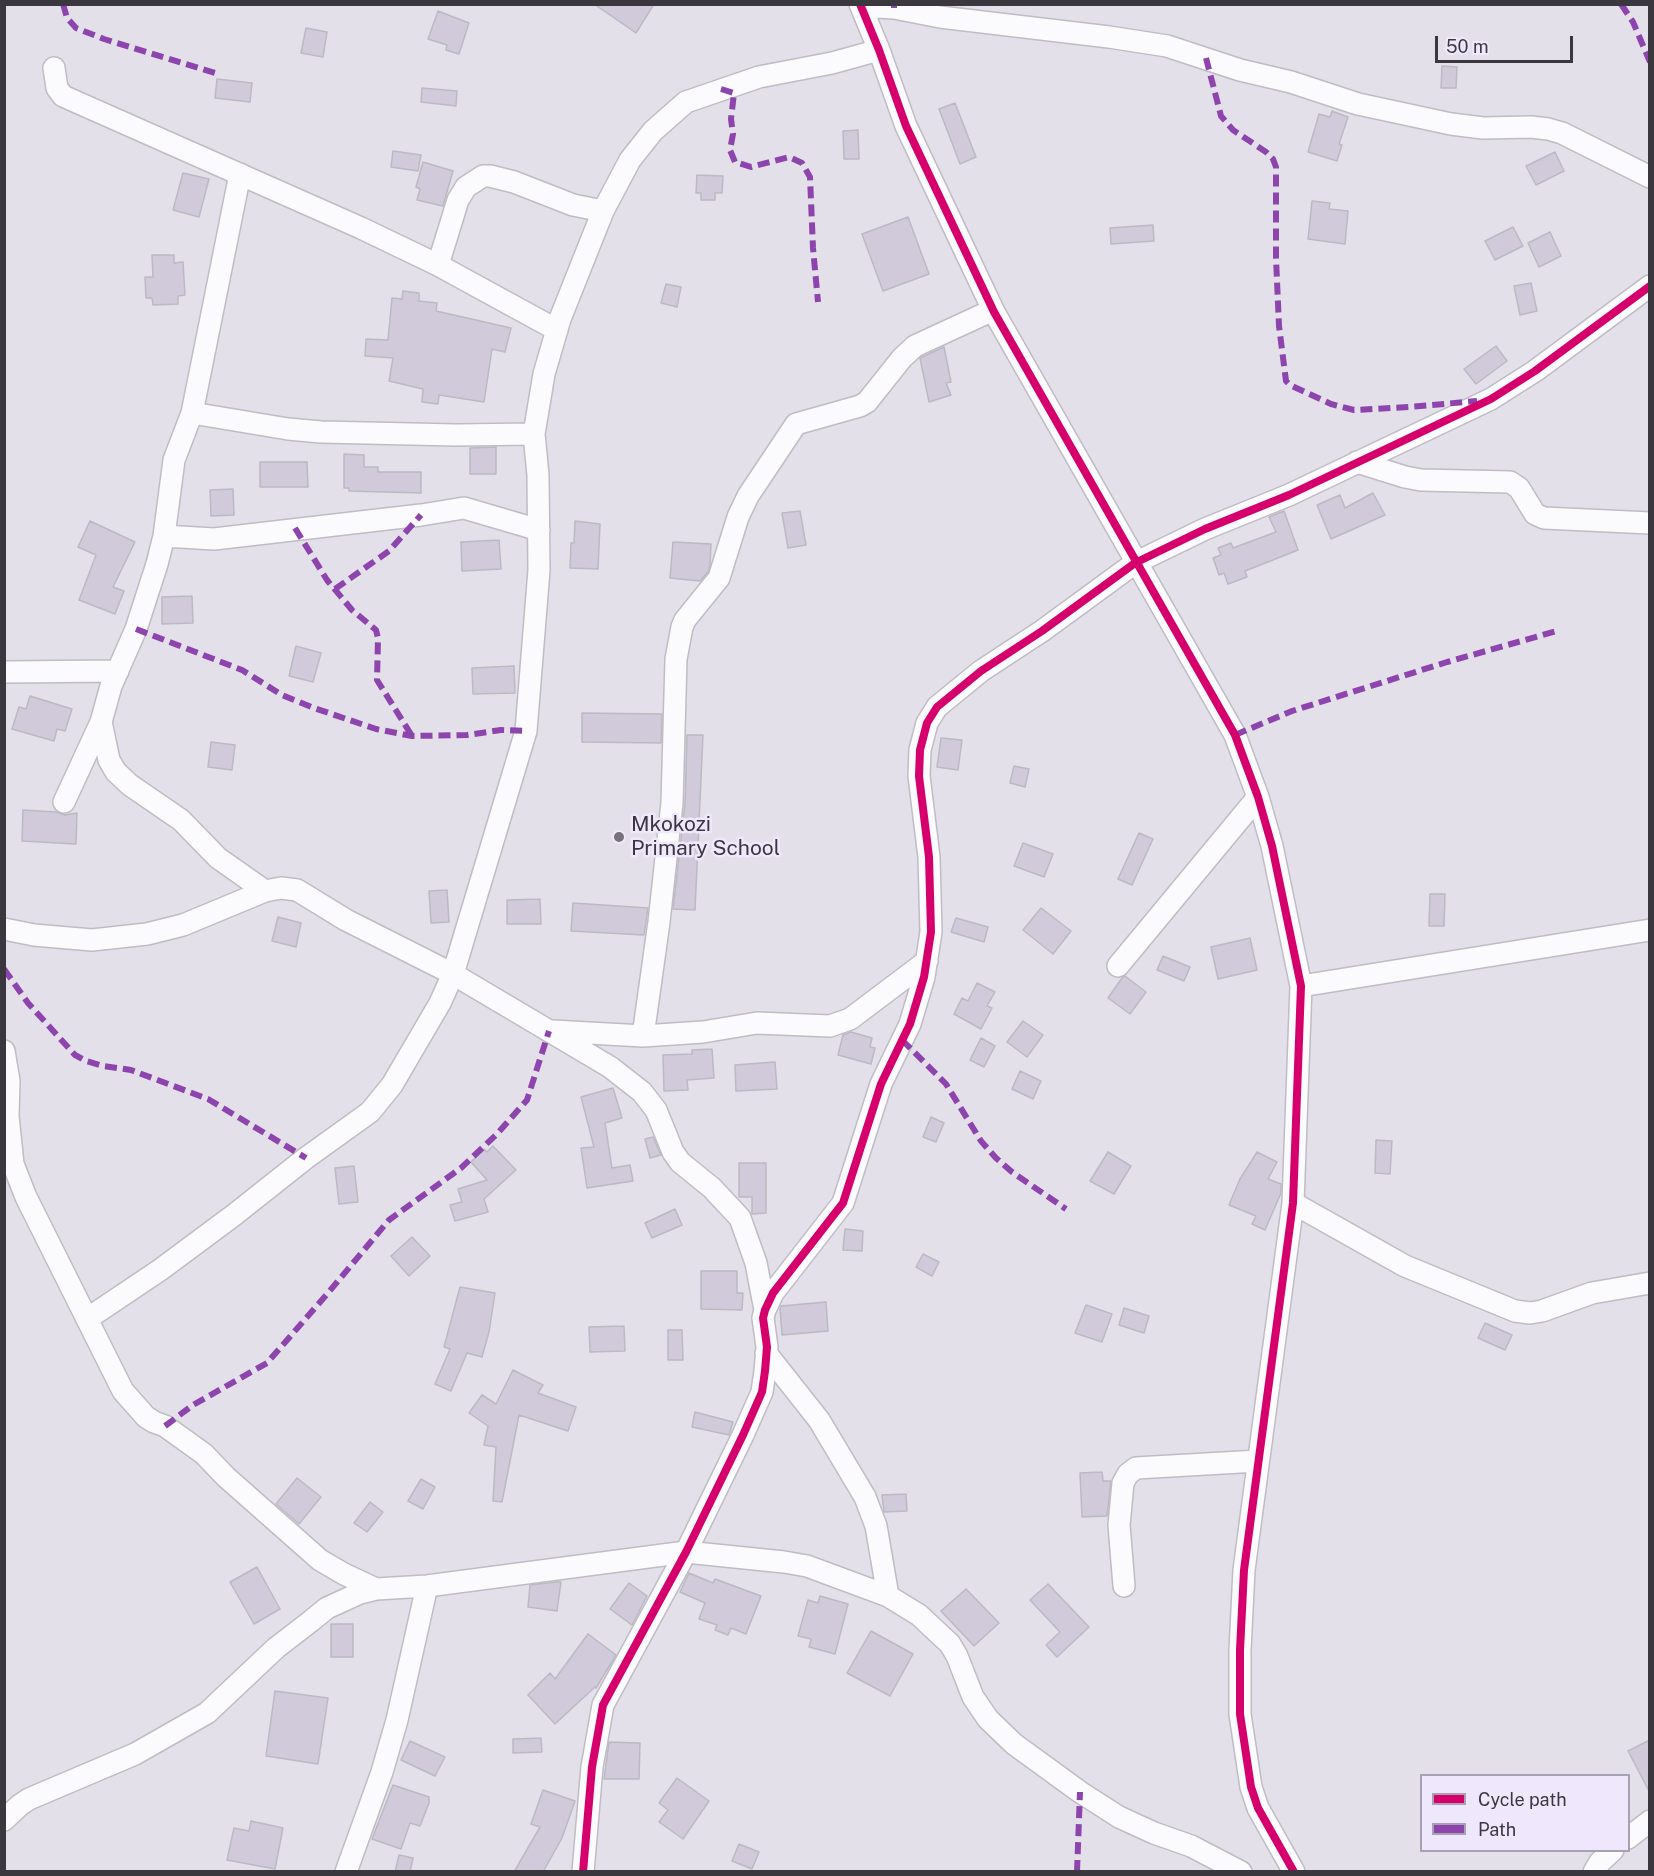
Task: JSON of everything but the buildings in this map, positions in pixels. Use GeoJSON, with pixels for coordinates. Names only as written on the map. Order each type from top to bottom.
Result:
{"type":"FeatureCollection","features":[{"type":"Feature","properties":{"kind":"street"},"geometry":{"type":"LineString","coordinates":[[1294,1872],[1258,1808],[1251,1786],[1240,1714],[1244,1570],[1293,1203],[1301,986],[1272,846],[1258,797],[1235,735],[993,310],[906,126],[861,5],[1167,46],[1358,104],[1451,124],[1483,128],[1548,129],[1562,133],[1650,177]]}},
{"type":"Feature","properties":{"kind":"street"},"geometry":{"type":"LineString","coordinates":[[87,1319],[160,1270],[370,1112],[392,1085],[440,1003],[453,974],[509,794],[526,731],[537,609],[539,530],[538,475],[534,434],[544,374],[557,330],[603,211],[630,160],[653,131],[686,102],[759,77],[832,63],[879,50]]}},
{"type":"Feature","properties":{"kind":"street"},"geometry":{"type":"LineString","coordinates":[[54,68],[57,88],[63,96],[438,265],[557,330]]}},
{"type":"Feature","properties":{"kind":"street"},"geometry":{"type":"LineString","coordinates":[[64,802],[101,722],[118,671],[136,629],[157,564],[164,536],[174,460],[192,413],[240,174]]}},
{"type":"Feature","properties":{"kind":"street"},"geometry":{"type":"LineString","coordinates":[[438,265],[458,200],[466,186],[483,176],[514,182],[573,205],[603,211]]}},
{"type":"Feature","properties":{"kind":"street"},"geometry":{"type":"LineString","coordinates":[[765,1310],[773,1293],[843,1203],[881,1084],[910,1024],[927,961],[931,932],[929,857],[919,776],[920,750],[927,723],[937,708],[951,693],[1135,563],[1194,534],[1289,495],[1491,399],[1535,371],[1650,286]]}},
{"type":"Feature","properties":{"kind":"street"},"geometry":{"type":"LineString","coordinates":[[643,1036],[672,803],[676,659],[685,620],[719,578],[743,506],[796,424],[867,402],[902,358],[915,346],[993,310]]}},
{"type":"Feature","properties":{"kind":"street"},"geometry":{"type":"LineString","coordinates":[[192,413],[288,429],[321,432],[534,434]]}},
{"type":"Feature","properties":{"kind":"street"},"geometry":{"type":"LineString","coordinates":[[1358,462],[1420,480],[1510,482],[1519,488],[1531,510],[1544,518],[1650,523]]}},
{"type":"Feature","properties":{"kind":"street"},"geometry":{"type":"LineString","coordinates":[[164,536],[214,539],[465,508],[539,530]]}},
{"type":"Feature","properties":{"kind":"street"},"geometry":{"type":"LineString","coordinates":[[4,672],[118,671]]}},
{"type":"Feature","properties":{"kind":"street"},"geometry":{"type":"LineString","coordinates":[[101,722],[109,760],[116,772],[130,785],[181,820],[218,858],[265,891]]}},
{"type":"Feature","properties":{"kind":"street"},"geometry":{"type":"LineString","coordinates":[[1118,966],[1258,797]]}},
{"type":"Feature","properties":{"kind":"street"},"geometry":{"type":"LineString","coordinates":[[4,929],[34,936],[92,940],[147,934],[183,925],[265,891],[281,888],[297,890],[346,920],[453,974],[610,1067],[651,1102],[673,1152],[680,1162],[712,1188],[740,1218],[756,1263],[765,1310],[763,1327],[766,1353],[762,1392],[687,1552],[603,1705],[592,1767],[583,1872]]}},
{"type":"Feature","properties":{"kind":"street"},"geometry":{"type":"LineString","coordinates":[[1301,986],[1650,930]]}},
{"type":"Feature","properties":{"kind":"street"},"geometry":{"type":"LineString","coordinates":[[549,1031],[643,1036],[703,1032],[757,1023],[816,1027],[840,1024],[887,993],[927,961]]}},
{"type":"Feature","properties":{"kind":"street"},"geometry":{"type":"LineString","coordinates":[[4,1051],[9,1081],[8,1116],[13,1164],[26,1197],[123,1391],[146,1417],[165,1426],[204,1454],[226,1477],[320,1560],[376,1589]]}},
{"type":"Feature","properties":{"kind":"street"},"geometry":{"type":"LineString","coordinates":[[1293,1203],[1405,1266],[1515,1311],[1530,1313],[1542,1311],[1592,1293],[1650,1282]]}},
{"type":"Feature","properties":{"kind":"street"},"geometry":{"type":"LineString","coordinates":[[766,1353],[819,1420],[865,1497],[876,1526],[888,1596]]}},
{"type":"Feature","properties":{"kind":"street"},"geometry":{"type":"LineString","coordinates":[[1124,1586],[1119,1525],[1123,1484],[1128,1474],[1136,1468],[1258,1461]]}},
{"type":"Feature","properties":{"kind":"street"},"geometry":{"type":"LineString","coordinates":[[4,1820],[29,1799],[135,1754],[207,1713],[276,1648],[327,1608],[360,1593],[376,1589],[428,1586],[687,1552],[807,1566],[888,1596],[919,1615],[950,1644],[973,1697],[988,1719],[1014,1744],[1119,1817],[1191,1846],[1241,1872]]}},
{"type":"Feature","properties":{"kind":"street"},"geometry":{"type":"LineString","coordinates":[[346,1872],[382,1772],[397,1720],[428,1586]]}},
{"type":"Feature","properties":{"kind":"street"},"geometry":{"type":"LineString","coordinates":[[1630,1837],[1650,1821]]}},
{"type":"Feature","properties":{"kind":"street"},"geometry":{"type":"LineString","coordinates":[[1594,1872],[1600,1862],[1612,1852]]}},
{"type":"Feature","properties":{"kind":"marked path"},"geometry":{"type":"LineString","coordinates":[[63,4],[67,18],[76,28],[104,39],[215,73]]}},
{"type":"Feature","properties":{"kind":"marked path"},"geometry":{"type":"LineString","coordinates":[[1621,4],[1633,22],[1650,62]]}},
{"type":"Feature","properties":{"kind":"marked path"},"geometry":{"type":"LineString","coordinates":[[1206,58],[1221,116],[1233,130],[1266,152],[1273,159],[1276,167],[1279,326],[1286,381],[1331,404],[1354,410],[1477,401]]}},
{"type":"Feature","properties":{"kind":"marked path"},"geometry":{"type":"LineString","coordinates":[[721,89],[734,93],[731,119],[733,134],[730,150],[735,162],[751,167],[789,157],[802,163],[810,177],[818,302]]}},
{"type":"Feature","properties":{"kind":"marked path"},"geometry":{"type":"LineString","coordinates":[[335,589],[389,551],[421,515]]}},
{"type":"Feature","properties":{"kind":"marked path"},"geometry":{"type":"LineString","coordinates":[[295,528],[327,580],[352,610],[376,630],[378,638],[377,680],[412,736]]}},
{"type":"Feature","properties":{"kind":"marked path"},"geometry":{"type":"LineString","coordinates":[[136,629],[242,670],[282,695],[376,729],[412,736],[467,735],[501,730],[526,731]]}},
{"type":"Feature","properties":{"kind":"marked path"},"geometry":{"type":"LineString","coordinates":[[1235,735],[1292,711],[1447,662],[1557,631]]}},
{"type":"Feature","properties":{"kind":"marked path"},"geometry":{"type":"LineString","coordinates":[[4,969],[28,1003],[75,1055],[103,1066],[131,1070],[208,1099],[306,1158]]}},
{"type":"Feature","properties":{"kind":"marked path"},"geometry":{"type":"LineString","coordinates":[[165,1426],[193,1405],[267,1363],[389,1220],[461,1168],[497,1134],[527,1100],[549,1031]]}},
{"type":"Feature","properties":{"kind":"marked path"},"geometry":{"type":"LineString","coordinates":[[902,1040],[946,1084],[981,1141],[996,1158],[1012,1172],[1066,1209]]}},
{"type":"Feature","properties":{"kind":"marked path"},"geometry":{"type":"LineString","coordinates":[[1077,1872],[1080,1792]]}},
{"type":"Feature","properties":{"kind":"cycle path"},"geometry":{"type":"LineString","coordinates":[[860,4],[906,126],[994,312],[1235,735],[1258,797],[1272,846],[1301,986],[1293,1203],[1244,1570],[1240,1714],[1251,1787],[1258,1808],[1294,1872]]}},
{"type":"Feature","properties":{"kind":"cycle path"},"geometry":{"type":"LineString","coordinates":[[583,1872],[592,1767],[603,1705],[686,1552],[743,1435],[762,1392],[767,1347],[763,1318],[765,1310],[773,1293],[843,1203],[881,1084],[910,1024],[924,977],[931,932],[929,857],[919,776],[920,750],[927,723],[937,707],[981,671],[1042,631],[1135,563],[1205,529],[1289,495],[1491,399],[1535,371],[1650,286]]}},
{"type":"Feature","properties":{"kind":"place","name":"Mkokozi Primary School"},"geometry":{"type":"Point","coordinates":[619,837]}}]}
